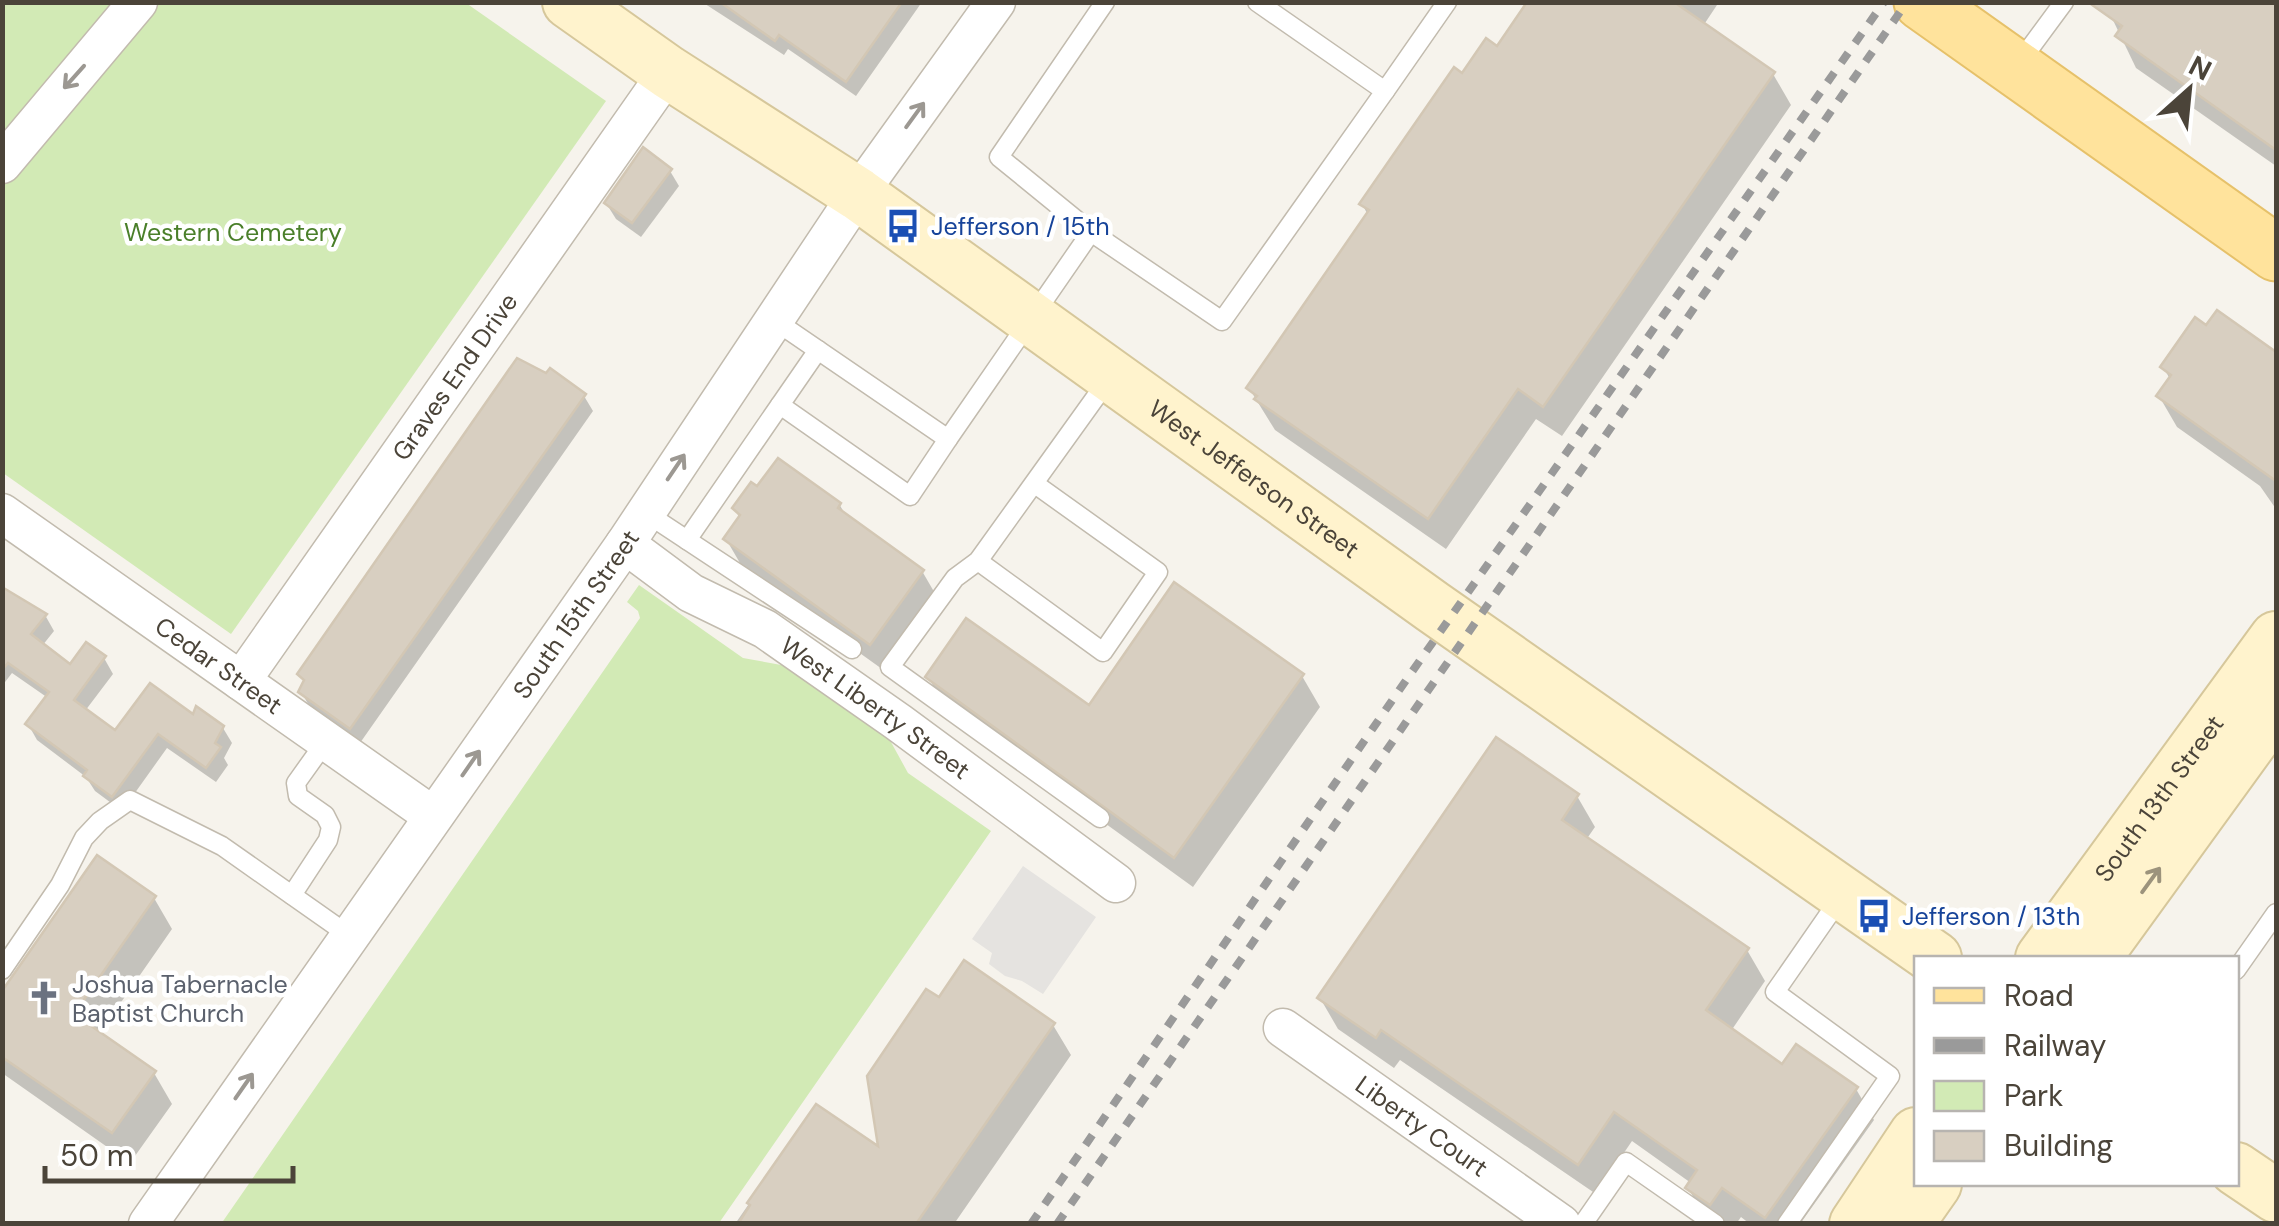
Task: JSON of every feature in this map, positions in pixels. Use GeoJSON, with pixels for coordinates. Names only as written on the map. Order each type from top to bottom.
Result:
{"type":"FeatureCollection","features":[{"type":"Feature","properties":{"kind":"main road"},"geometry":{"type":"LineString","coordinates":[[1922,2],[2276,253]]}},
{"type":"Feature","properties":{"kind":"street"},"geometry":{"type":"LineString","coordinates":[[2,164],[138,2]]}},
{"type":"Feature","properties":{"kind":"street","name":"West Jefferson Street"},"geometry":{"type":"LineString","coordinates":[[570,2],[668,72],[858,194],[1432,607],[1932,956]]}},
{"type":"Feature","properties":{"kind":"street","name":"South 15th Street"},"geometry":{"type":"LineString","coordinates":[[148,1224],[625,544],[858,194],[996,2]]}},
{"type":"Feature","properties":{"kind":"street","name":"Graves End Drive"},"geometry":{"type":"LineString","coordinates":[[241,681],[668,72]]}},
{"type":"Feature","properties":{"kind":"street","name":"Cedar Street"},"geometry":{"type":"LineString","coordinates":[[2,513],[434,816]]}},
{"type":"Feature","properties":{"kind":"street","name":"West Liberty Street"},"geometry":{"type":"LineString","coordinates":[[625,544],[692,593],[780,640],[1116,884]]}},
{"type":"Feature","properties":{"kind":"street","name":"South 13th Street"},"geometry":{"type":"LineString","coordinates":[[2043,956],[2276,638]]}},
{"type":"Feature","properties":{"kind":"street","name":"South 13th Street"},"geometry":{"type":"LineString","coordinates":[[2096,956],[2273,720]]}},
{"type":"Feature","properties":{"kind":"street","name":"Liberty Court"},"geometry":{"type":"LineString","coordinates":[[1283,1028],[1561,1224]]}},
{"type":"Feature","properties":{"kind":"street"},"geometry":{"type":"LineString","coordinates":[[1856,1224],[1914,1137]]}},
{"type":"Feature","properties":{"kind":"street"},"geometry":{"type":"LineString","coordinates":[[2239,1171],[2276,1196]]}},
{"type":"Feature","properties":{"kind":"street"},"geometry":{"type":"LineString","coordinates":[[1907,1224],[1934,1186]]}},
{"type":"Feature","properties":{"kind":"lane"},"geometry":{"type":"LineString","coordinates":[[1105,2],[999,157],[1091,232],[1222,321],[1447,2]]}},
{"type":"Feature","properties":{"kind":"lane"},"geometry":{"type":"LineString","coordinates":[[1257,2],[1385,91]]}},
{"type":"Feature","properties":{"kind":"lane"},"geometry":{"type":"LineString","coordinates":[[2015,68],[2064,2]]}},
{"type":"Feature","properties":{"kind":"lane"},"geometry":{"type":"LineString","coordinates":[[780,405],[910,496],[1091,232]]}},
{"type":"Feature","properties":{"kind":"lane"},"geometry":{"type":"LineString","coordinates":[[774,320],[948,439]]}},
{"type":"Feature","properties":{"kind":"lane"},"geometry":{"type":"LineString","coordinates":[[688,540],[818,350]]}},
{"type":"Feature","properties":{"kind":"lane"},"geometry":{"type":"LineString","coordinates":[[1100,818],[890,667],[954,578],[978,561],[1111,376]]}},
{"type":"Feature","properties":{"kind":"lane"},"geometry":{"type":"LineString","coordinates":[[978,561],[1103,652],[1158,572],[1035,484]]}},
{"type":"Feature","properties":{"kind":"lane"},"geometry":{"type":"LineString","coordinates":[[646,512],[852,649]]}},
{"type":"Feature","properties":{"kind":"lane"},"geometry":{"type":"LineString","coordinates":[[292,895],[328,840],[332,826],[325,815],[298,796],[296,783],[326,741]]}},
{"type":"Feature","properties":{"kind":"lane"},"geometry":{"type":"LineString","coordinates":[[2,970],[60,885],[84,838],[130,800],[222,846],[350,936]]}},
{"type":"Feature","properties":{"kind":"lane"},"geometry":{"type":"LineString","coordinates":[[1786,1224],[1890,1076],[1774,992],[1843,894]]}},
{"type":"Feature","properties":{"kind":"lane"},"geometry":{"type":"LineString","coordinates":[[2239,966],[2276,913]]}},
{"type":"Feature","properties":{"kind":"lane"},"geometry":{"type":"LineString","coordinates":[[1582,1224],[1626,1162],[1716,1224]]}},
{"type":"Feature","properties":{"kind":"green space","name":"Western Cemetery"},"geometry":{"type":"Polygon","coordinates":[[[3,3],[466,3],[606,101],[231,634],[3,473],[3,3]]]}},
{"type":"Feature","properties":{"kind":"green space"},"geometry":{"type":"Polygon","coordinates":[[[639,585],[743,658],[792,667],[886,733],[908,773],[991,831],[719,1223],[221,1224],[640,618],[627,602],[639,585]]]}},
{"type":"Feature","properties":{"kind":"shaded area"},"geometry":{"type":"Polygon","coordinates":[[[1023,866],[1096,917],[1043,994],[989,964],[992,953],[972,939],[1023,866]]]}},
{"type":"Feature","properties":{"kind":"building"},"geometry":{"type":"Polygon","coordinates":[[[720,2],[902,2],[846,82],[779,35],[775,41],[720,2]]]}},
{"type":"Feature","properties":{"kind":"building"},"geometry":{"type":"Polygon","coordinates":[[[1527,2],[1674,2],[1775,72],[1543,407],[1518,389],[1428,519],[1254,399],[1257,396],[1246,388],[1369,210],[1359,204],[1454,67],[1462,73],[1486,38],[1497,46],[1527,2]]]}},
{"type":"Feature","properties":{"kind":"building"},"geometry":{"type":"Polygon","coordinates":[[[2088,2],[2276,2],[2276,150],[2115,36],[2122,26],[2088,2]]]}},
{"type":"Feature","properties":{"kind":"building"},"geometry":{"type":"Polygon","coordinates":[[[643,147],[672,169],[632,223],[604,203],[643,147]]]}},
{"type":"Feature","properties":{"kind":"building"},"geometry":{"type":"Polygon","coordinates":[[[2217,310],[2276,352],[2276,481],[2156,396],[2171,375],[2160,367],[2195,317],[2206,325],[2217,310]]]}},
{"type":"Feature","properties":{"kind":"building"},"geometry":{"type":"Polygon","coordinates":[[[517,358],[546,373],[550,368],[586,394],[350,729],[298,692],[304,680],[297,674],[517,358]]]}},
{"type":"Feature","properties":{"kind":"building"},"geometry":{"type":"Polygon","coordinates":[[[778,458],[841,503],[838,508],[924,570],[870,645],[723,539],[740,515],[732,508],[751,482],[757,486],[778,458]]]}},
{"type":"Feature","properties":{"kind":"building"},"geometry":{"type":"Polygon","coordinates":[[[1174,582],[1304,674],[1174,858],[925,677],[966,618],[1089,705],[1174,582]]]}},
{"type":"Feature","properties":{"kind":"building"},"geometry":{"type":"Polygon","coordinates":[[[2,587],[47,614],[31,634],[70,664],[86,642],[106,656],[74,700],[115,730],[150,683],[193,714],[196,706],[224,726],[215,743],[221,747],[206,768],[158,734],[112,797],[83,776],[87,770],[25,724],[49,692],[8,663],[2,670],[2,587]]]}},
{"type":"Feature","properties":{"kind":"building"},"geometry":{"type":"Polygon","coordinates":[[[1496,737],[1579,794],[1562,820],[1749,948],[1706,1010],[1782,1064],[1796,1044],[1858,1087],[1765,1218],[1722,1188],[1710,1205],[1685,1188],[1697,1170],[1614,1112],[1578,1165],[1381,1030],[1376,1038],[1317,998],[1496,737]]]}},
{"type":"Feature","properties":{"kind":"building","name":"Joshua Tabernacle Baptist Church"},"geometry":{"type":"Polygon","coordinates":[[[97,855],[156,896],[74,1014],[156,1071],[112,1133],[2,1057],[2,991],[97,855]]]}},
{"type":"Feature","properties":{"kind":"building"},"geometry":{"type":"Polygon","coordinates":[[[964,960],[1055,1023],[916,1224],[738,1224],[750,1205],[747,1203],[816,1104],[878,1146],[867,1076],[926,989],[939,997],[964,960]]]}},
{"type":"Feature","properties":{"kind":"railway"},"geometry":{"type":"LineString","coordinates":[[1031,1224],[1409,676],[1884,2]]}},
{"type":"Feature","properties":{"kind":"railway"},"geometry":{"type":"LineString","coordinates":[[1057,1224],[1907,2]]}},
{"type":"Feature","properties":{"kind":"place","name":"Jefferson / 15th"},"geometry":{"type":"Point","coordinates":[903,226]}},
{"type":"Feature","properties":{"kind":"place","name":"Jefferson / 13th"},"geometry":{"type":"Point","coordinates":[1874,916]}},
{"type":"Feature","properties":{"kind":"place","name":"Joshua Tabernacle Baptist Church"},"geometry":{"type":"Point","coordinates":[44,998]}}]}
